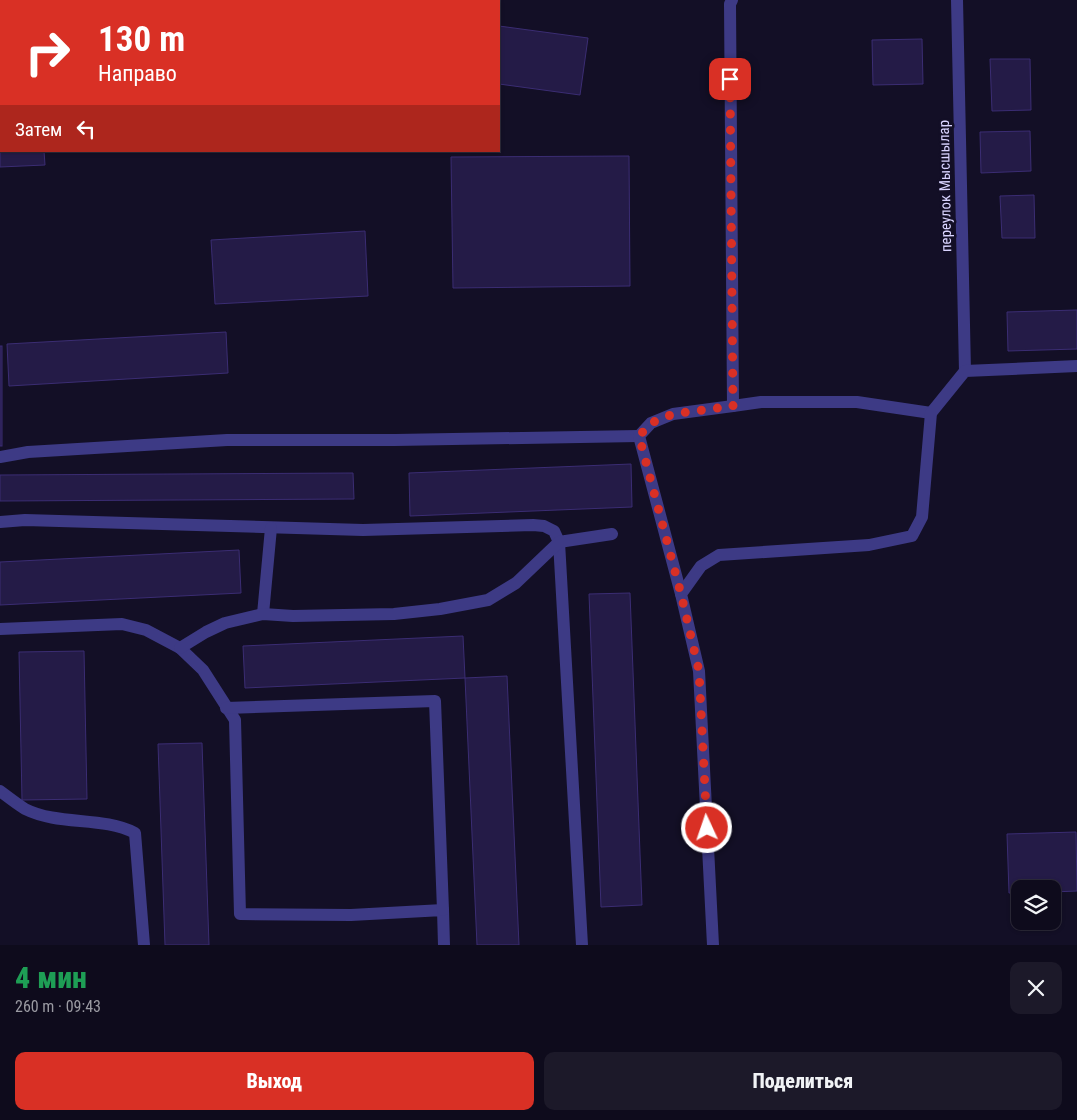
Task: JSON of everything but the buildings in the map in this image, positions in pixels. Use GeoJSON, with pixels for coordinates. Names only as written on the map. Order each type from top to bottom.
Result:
{"type":"FeatureCollection","features":[{"type":"Feature","properties":{"kind":"lane"},"geometry":{"type":"LineString","coordinates":[[732,0],[730,14],[733,406]]}},
{"type":"Feature","properties":{"kind":"lane","name":"переулок Мысшылар"},"geometry":{"type":"LineString","coordinates":[[956,0],[965,370]]}},
{"type":"Feature","properties":{"kind":"lane"},"geometry":{"type":"LineString","coordinates":[[681,594],[701,566],[719,555],[869,544],[912,536],[922,517],[931,413],[965,370],[1077,366]]}},
{"type":"Feature","properties":{"kind":"lane"},"geometry":{"type":"LineString","coordinates":[[0,457],[28,452],[227,440],[395,440],[639,436],[651,423],[673,414],[761,402],[857,402],[931,413]]}},
{"type":"Feature","properties":{"kind":"lane"},"geometry":{"type":"LineString","coordinates":[[639,436],[681,594],[699,671],[712,945]]}},
{"type":"Feature","properties":{"kind":"lane"},"geometry":{"type":"LineString","coordinates":[[0,522],[25,520],[363,530],[533,525],[544,526],[554,531],[559,542],[582,945]]}},
{"type":"Feature","properties":{"kind":"lane"},"geometry":{"type":"LineString","coordinates":[[263,614],[271,528]]}},
{"type":"Feature","properties":{"kind":"lane"},"geometry":{"type":"LineString","coordinates":[[180,648],[225,623],[263,614],[293,616],[394,614],[440,609],[488,600],[516,583],[559,542],[612,534]]}},
{"type":"Feature","properties":{"kind":"lane"},"geometry":{"type":"LineString","coordinates":[[0,628],[122,624],[146,630],[180,648],[203,670],[235,720],[240,914],[351,915],[443,910]]}},
{"type":"Feature","properties":{"kind":"lane"},"geometry":{"type":"LineString","coordinates":[[226,708],[435,701],[444,945]]}},
{"type":"Feature","properties":{"kind":"lane"},"geometry":{"type":"LineString","coordinates":[[0,791],[26,809],[57,818],[123,827],[135,833],[144,945]]}},
{"type":"Feature","properties":{"kind":"route"},"geometry":{"type":"LineString","coordinates":[[707,828],[699,671],[681,594],[639,436],[651,423],[673,414],[733,406],[730,79]]}}]}
